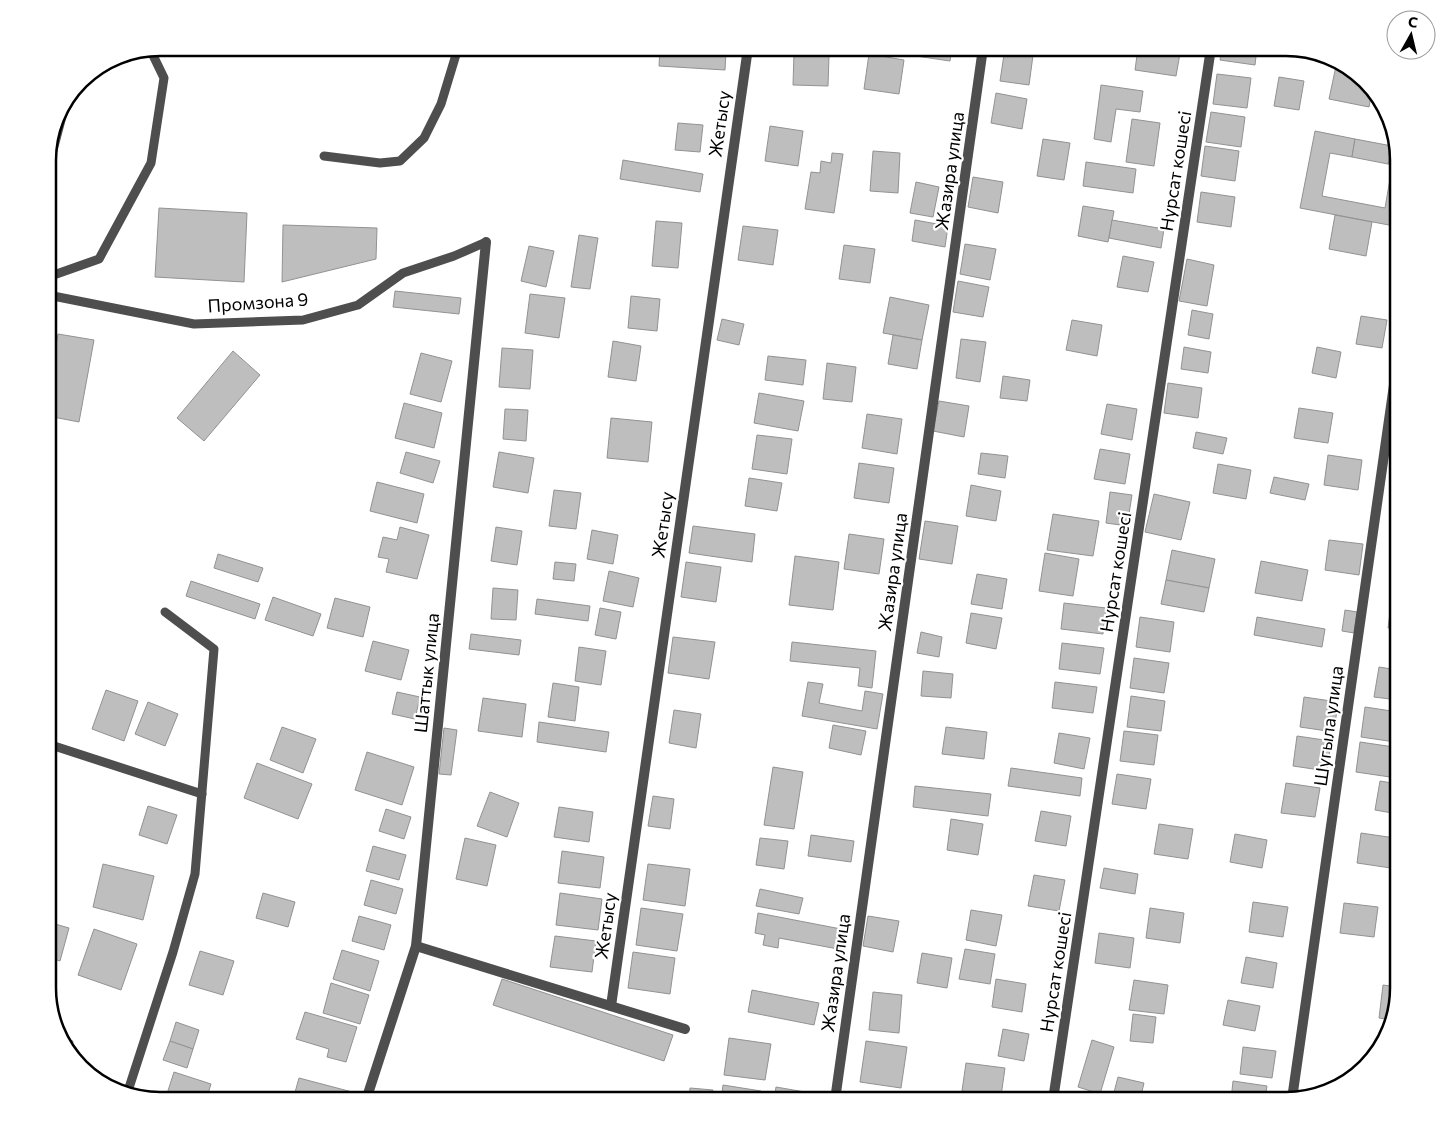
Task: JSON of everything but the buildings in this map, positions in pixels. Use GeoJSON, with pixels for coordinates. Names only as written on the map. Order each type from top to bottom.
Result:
{"type":"FeatureCollection","features":[{"type":"Feature","properties":{"kind":"street","name":"Жетысу"},"geometry":{"type":"LineString","coordinates":[[611,1006],[747,56]]}},
{"type":"Feature","properties":{"kind":"street","name":"Жазира улица"},"geometry":{"type":"LineString","coordinates":[[836,1092],[982,56]]}},
{"type":"Feature","properties":{"kind":"street","name":"Нурсат кошесi"},"geometry":{"type":"LineString","coordinates":[[1054,1092],[1210,56]]}},
{"type":"Feature","properties":{"kind":"street","name":"Шаттык улица"},"geometry":{"type":"LineString","coordinates":[[369,1092],[416,946],[486,242]]}},
{"type":"Feature","properties":{"kind":"street","name":"Шугыла улица"},"geometry":{"type":"LineString","coordinates":[[1293,1091],[1390,414]]}},
{"type":"Feature","properties":{"kind":"street"},"geometry":{"type":"LineString","coordinates":[[416,946],[685,1029]]}},
{"type":"Feature","properties":{"kind":"lane"},"geometry":{"type":"LineString","coordinates":[[56,274],[99,259],[151,163],[164,78],[154,56]]}},
{"type":"Feature","properties":{"kind":"lane"},"geometry":{"type":"LineString","coordinates":[[324,156],[380,163],[400,161],[424,138],[442,104],[456,56]]}},
{"type":"Feature","properties":{"kind":"lane","name":"Промзона 9"},"geometry":{"type":"LineString","coordinates":[[56,297],[194,324],[303,320],[358,305],[403,273],[454,256],[486,242]]}},
{"type":"Feature","properties":{"kind":"lane"},"geometry":{"type":"LineString","coordinates":[[129,1087],[173,952],[195,874],[214,649],[165,612]]}},
{"type":"Feature","properties":{"kind":"lane"},"geometry":{"type":"LineString","coordinates":[[56,747],[202,794]]}}]}
